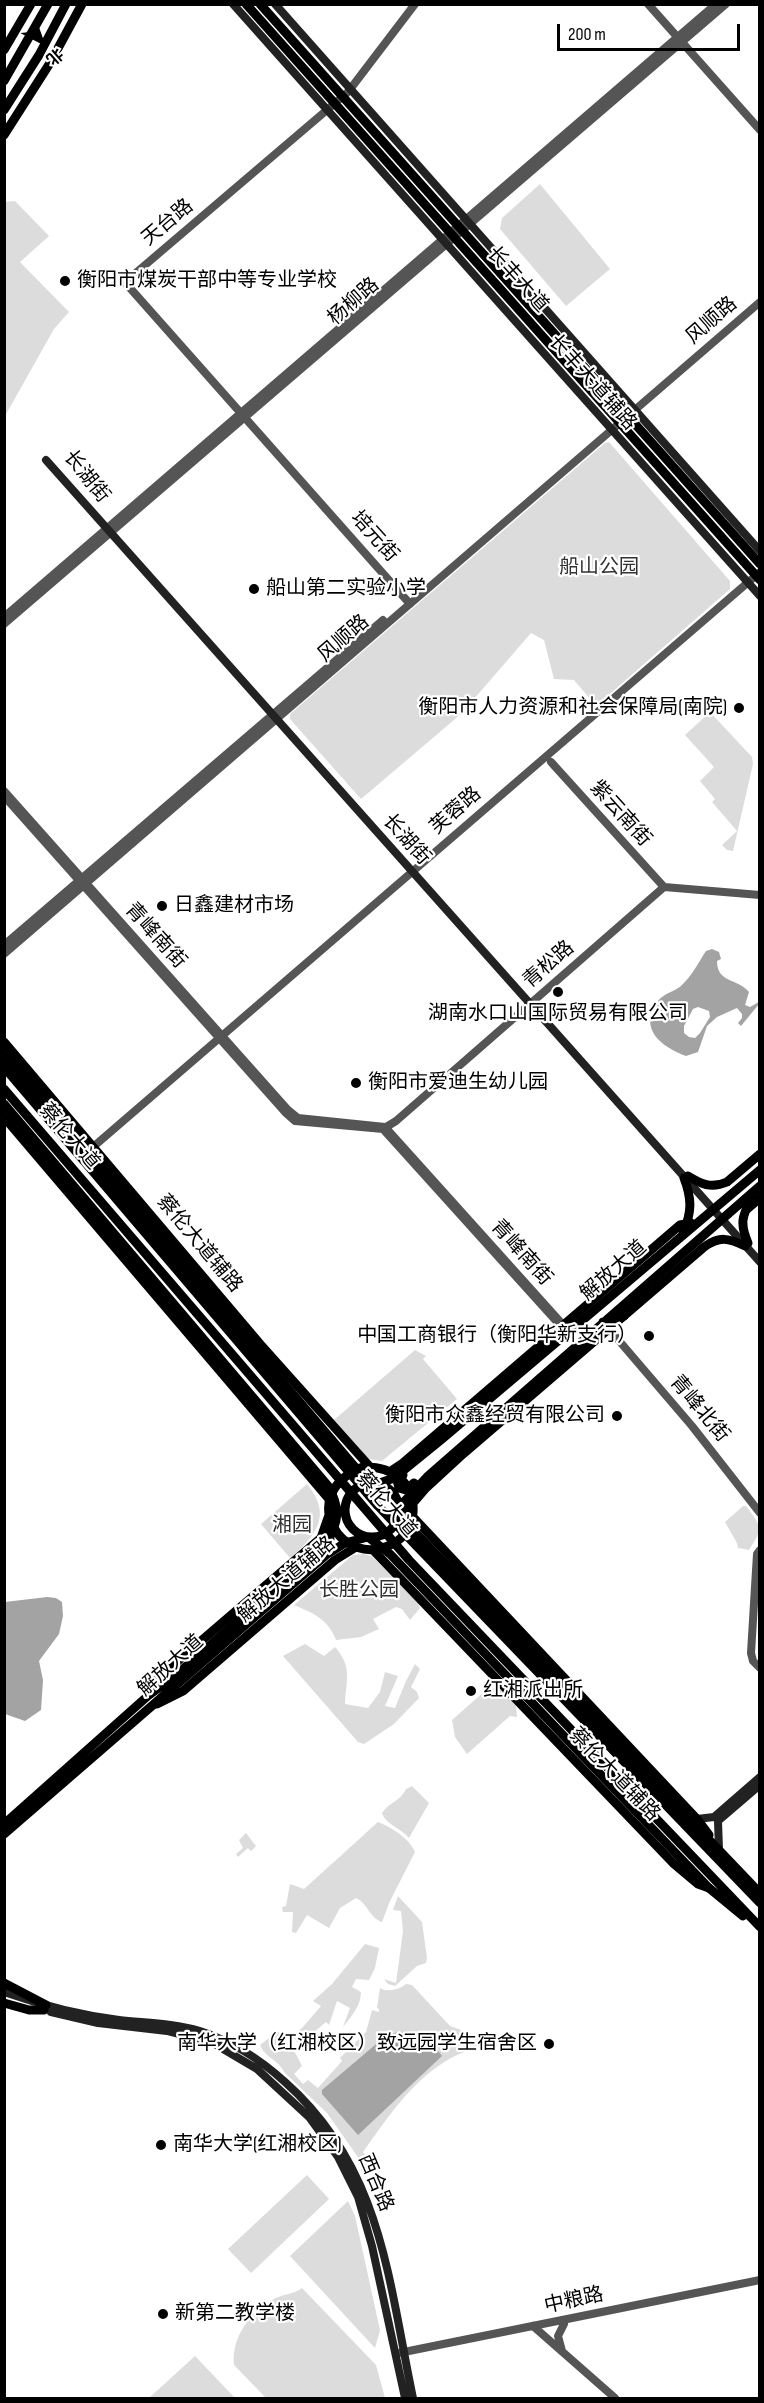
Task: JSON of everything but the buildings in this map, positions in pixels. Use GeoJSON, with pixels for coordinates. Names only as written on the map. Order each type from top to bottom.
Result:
{"type":"FeatureCollection","features":[{"type":"Feature","properties":{"kind":"main road"},"geometry":{"type":"LineString","coordinates":[[4,50],[31,4]]}},
{"type":"Feature","properties":{"kind":"main road"},"geometry":{"type":"LineString","coordinates":[[4,110],[39,55],[66,4]]}},
{"type":"Feature","properties":{"kind":"main road"},"geometry":{"type":"LineString","coordinates":[[4,135],[50,63],[82,4]]}},
{"type":"Feature","properties":{"kind":"main road","name":"长丰大道辅路"},"geometry":{"type":"LineString","coordinates":[[233,4],[610,428],[756,579],[759,596]]}},
{"type":"Feature","properties":{"kind":"main road","name":"长丰大道"},"geometry":{"type":"LineString","coordinates":[[246,4],[460,228],[629,411],[759,564]]}},
{"type":"Feature","properties":{"kind":"main road","name":"长丰大道"},"geometry":{"type":"LineString","coordinates":[[260,4],[337,98]]}},
{"type":"Feature","properties":{"kind":"main road"},"geometry":{"type":"LineString","coordinates":[[275,4],[348,87],[460,228]]}},
{"type":"Feature","properties":{"kind":"main road"},"geometry":{"type":"LineString","coordinates":[[4,81],[45,7]]}},
{"type":"Feature","properties":{"kind":"main road","name":"长丰大道"},"geometry":{"type":"LineString","coordinates":[[460,228],[618,421],[756,579]]}},
{"type":"Feature","properties":{"kind":"main road","name":"长丰大道辅路"},"geometry":{"type":"LineString","coordinates":[[629,411],[759,551]]}},
{"type":"Feature","properties":{"kind":"main road","name":"长湖街"},"geometry":{"type":"LineString","coordinates":[[110,529],[50,458],[46,460],[415,871],[746,1244],[759,1262]]}},
{"type":"Feature","properties":{"kind":"main road"},"geometry":{"type":"LineString","coordinates":[[4,1042],[8,1059],[36,1086],[258,1350],[377,1484],[392,1492],[397,1500],[398,1517],[389,1532],[381,1536],[368,1537],[357,1533],[351,1527],[345,1512],[346,1504],[360,1486],[377,1484]]}},
{"type":"Feature","properties":{"kind":"main road","name":"蔡伦大道"},"geometry":{"type":"LineString","coordinates":[[8,1059],[385,1513],[759,1903]]}},
{"type":"Feature","properties":{"kind":"main road","name":"蔡伦大道"},"geometry":{"type":"LineString","coordinates":[[4,1089],[409,1560],[759,1928]]}},
{"type":"Feature","properties":{"kind":"main road"},"geometry":{"type":"LineString","coordinates":[[4,1104],[8,1116],[329,1493],[329,1515],[337,1533],[356,1547],[381,1551]]}},
{"type":"Feature","properties":{"kind":"main road"},"geometry":{"type":"LineString","coordinates":[[686,1177],[709,1186],[721,1185],[759,1154]]}},
{"type":"Feature","properties":{"kind":"main road","name":"解放大道"},"geometry":{"type":"LineString","coordinates":[[377,1484],[394,1478],[495,1396],[564,1329],[681,1237],[692,1223],[714,1209],[759,1170]]}},
{"type":"Feature","properties":{"kind":"main road"},"geometry":{"type":"LineString","coordinates":[[391,1471],[564,1329],[680,1225],[692,1223],[691,1196],[686,1177]]}},
{"type":"Feature","properties":{"kind":"main road"},"geometry":{"type":"LineString","coordinates":[[746,1244],[741,1227],[747,1209],[758,1191]]}},
{"type":"Feature","properties":{"kind":"main road","name":"解放大道"},"geometry":{"type":"LineString","coordinates":[[398,1517],[402,1504],[412,1491],[454,1452],[504,1407],[606,1325],[723,1218],[758,1191]]}},
{"type":"Feature","properties":{"kind":"main road"},"geometry":{"type":"LineString","coordinates":[[109,1232],[123,1244],[329,1493],[338,1510],[334,1530],[326,1544]]}},
{"type":"Feature","properties":{"kind":"main road"},"geometry":{"type":"LineString","coordinates":[[414,1503],[425,1489],[606,1325],[624,1316],[704,1247],[716,1239],[728,1238],[746,1244]]}},
{"type":"Feature","properties":{"kind":"main road","name":"长湖街"},"geometry":{"type":"LineString","coordinates":[[746,1244],[759,1256]]}},
{"type":"Feature","properties":{"kind":"main road"},"geometry":{"type":"LineString","coordinates":[[258,1350],[362,1468],[382,1476],[404,1470]]}},
{"type":"Feature","properties":{"kind":"main road"},"geometry":{"type":"LineString","coordinates":[[442,1439],[397,1480],[399,1488],[406,1490],[454,1452]]}},
{"type":"Feature","properties":{"kind":"main road"},"geometry":{"type":"LineString","coordinates":[[329,1493],[342,1493],[358,1479],[362,1468]]}},
{"type":"Feature","properties":{"kind":"main road"},"geometry":{"type":"LineString","coordinates":[[362,1468],[391,1471],[406,1484],[414,1503],[412,1524]]}},
{"type":"Feature","properties":{"kind":"main road"},"geometry":{"type":"LineString","coordinates":[[412,1491],[407,1509],[410,1523],[759,1893]]}},
{"type":"Feature","properties":{"kind":"main road","name":"解放大道"},"geometry":{"type":"LineString","coordinates":[[4,1834],[155,1705],[178,1678],[326,1544],[338,1527],[346,1504]]}},
{"type":"Feature","properties":{"kind":"main road","name":"解放大道辅路"},"geometry":{"type":"LineString","coordinates":[[150,1694],[158,1678],[321,1538],[329,1515]]}},
{"type":"Feature","properties":{"kind":"main road"},"geometry":{"type":"LineString","coordinates":[[381,1551],[387,1542],[404,1527],[412,1524]]}},
{"type":"Feature","properties":{"kind":"main road","name":"蔡伦大道辅路"},"geometry":{"type":"LineString","coordinates":[[412,1524],[697,1819],[719,1850]]}},
{"type":"Feature","properties":{"kind":"main road"},"geometry":{"type":"LineString","coordinates":[[368,1537],[709,1888],[759,1928]]}},
{"type":"Feature","properties":{"kind":"main road","name":"解放大道"},"geometry":{"type":"LineString","coordinates":[[4,1824],[150,1694],[178,1678],[326,1555],[345,1543],[368,1537]]}},
{"type":"Feature","properties":{"kind":"main road"},"geometry":{"type":"LineString","coordinates":[[345,1543],[364,1543],[381,1551]]}},
{"type":"Feature","properties":{"kind":"main road","name":"解放大道辅路"},"geometry":{"type":"LineString","coordinates":[[155,1705],[183,1691],[335,1560],[356,1547]]}},
{"type":"Feature","properties":{"kind":"main road","name":"蔡伦大道辅路"},"geometry":{"type":"LineString","coordinates":[[381,1551],[673,1863],[698,1884],[709,1888]]}},
{"type":"Feature","properties":{"kind":"main road"},"geometry":{"type":"LineString","coordinates":[[697,1819],[714,1816],[759,1777]]}},
{"type":"Feature","properties":{"kind":"main road"},"geometry":{"type":"LineString","coordinates":[[719,1850],[718,1821],[759,1785]]}},
{"type":"Feature","properties":{"kind":"main road"},"geometry":{"type":"LineString","coordinates":[[4,1983],[45,2007]]}},
{"type":"Feature","properties":{"kind":"main road","name":"西合路"},"geometry":{"type":"LineString","coordinates":[[4,1994],[98,2023],[185,2035],[213,2043],[246,2061],[291,2098],[326,2138],[358,2197],[413,2398]]}},
{"type":"Feature","properties":{"kind":"main road"},"geometry":{"type":"LineString","coordinates":[[4,2003],[29,2010],[45,2007]]}},
{"type":"Feature","properties":{"kind":"main road","name":"西合路"},"geometry":{"type":"LineString","coordinates":[[400,2355],[405,2398]]}},
{"type":"Feature","properties":{"kind":"street","name":"天台路"},"geometry":{"type":"LineString","coordinates":[[348,87],[409,4]]}},
{"type":"Feature","properties":{"kind":"street","name":"天台路"},"geometry":{"type":"LineString","coordinates":[[124,281],[337,98],[415,4]]}},
{"type":"Feature","properties":{"kind":"street"},"geometry":{"type":"LineString","coordinates":[[648,4],[759,130]]}},
{"type":"Feature","properties":{"kind":"street","name":"杨柳路"},"geometry":{"type":"LineString","coordinates":[[680,40],[716,4]]}},
{"type":"Feature","properties":{"kind":"street","name":"杨柳路"},"geometry":{"type":"LineString","coordinates":[[4,616],[110,529],[680,40],[726,4]]}},
{"type":"Feature","properties":{"kind":"street","name":"培元街"},"geometry":{"type":"LineString","coordinates":[[124,281],[407,601]]}},
{"type":"Feature","properties":{"kind":"street","name":"风顺路"},"geometry":{"type":"LineString","coordinates":[[4,954],[83,882],[610,428],[759,296]]}},
{"type":"Feature","properties":{"kind":"street","name":"风顺路"},"geometry":{"type":"LineString","coordinates":[[629,411],[759,302]]}},
{"type":"Feature","properties":{"kind":"street","name":"杨柳路"},"geometry":{"type":"LineString","coordinates":[[4,624],[110,529]]}},
{"type":"Feature","properties":{"kind":"street","name":"芙蓉路"},"geometry":{"type":"LineString","coordinates":[[92,1152],[756,579]]}},
{"type":"Feature","properties":{"kind":"street","name":"紫云南街"},"geometry":{"type":"LineString","coordinates":[[551,762],[664,887]]}},
{"type":"Feature","properties":{"kind":"street","name":"青峰南街"},"geometry":{"type":"LineString","coordinates":[[4,791],[280,1102],[298,1118],[384,1129],[564,1329]]}},
{"type":"Feature","properties":{"kind":"street","name":"青峰南街"},"geometry":{"type":"LineString","coordinates":[[4,796],[83,882]]}},
{"type":"Feature","properties":{"kind":"street","name":"风顺路"},"geometry":{"type":"LineString","coordinates":[[4,945],[83,882]]}},
{"type":"Feature","properties":{"kind":"street"},"geometry":{"type":"LineString","coordinates":[[664,887],[759,895]]}},
{"type":"Feature","properties":{"kind":"street","name":"青松路"},"geometry":{"type":"LineString","coordinates":[[384,1129],[664,887]]}},
{"type":"Feature","properties":{"kind":"street","name":"青峰北街"},"geometry":{"type":"LineString","coordinates":[[606,1325],[692,1426],[759,1514]]}},
{"type":"Feature","properties":{"kind":"street"},"geometry":{"type":"LineString","coordinates":[[759,1550],[751,1653],[753,1661],[759,1668]]}},
{"type":"Feature","properties":{"kind":"street","name":"中粮路"},"geometry":{"type":"LineString","coordinates":[[400,2355],[759,2282]]}},
{"type":"Feature","properties":{"kind":"street","name":"中粮路"},"geometry":{"type":"LineString","coordinates":[[535,2327],[564,2324],[759,2282]]}},
{"type":"Feature","properties":{"kind":"street"},"geometry":{"type":"LineString","coordinates":[[562,2352],[558,2336],[564,2324]]}},
{"type":"Feature","properties":{"kind":"street"},"geometry":{"type":"LineString","coordinates":[[535,2327],[615,2398]]}},
{"type":"Feature","properties":{"kind":"green space"},"geometry":{"type":"Polygon","coordinates":[[[540,184],[610,269],[566,306],[500,229],[502,218],[540,184]]]}},
{"type":"Feature","properties":{"kind":"green space"},"geometry":{"type":"Polygon","coordinates":[[[15,201],[49,236],[20,262],[69,312],[54,329],[5,416],[4,202],[15,201]]]}},
{"type":"Feature","properties":{"kind":"green space","name":"船山公园"},"geometry":{"type":"Polygon","coordinates":[[[609,442],[730,581],[730,589],[596,706],[574,680],[554,679],[544,640],[531,633],[461,714],[361,799],[290,719],[290,714],[605,443],[609,442]]]}},
{"type":"Feature","properties":{"kind":"green space"},"geometry":{"type":"Polygon","coordinates":[[[710,712],[752,757],[753,764],[733,851],[727,850],[722,845],[737,831],[712,802],[715,799],[700,781],[714,767],[685,735],[710,712]]]}},
{"type":"Feature","properties":{"kind":"green space"},"geometry":{"type":"Polygon","coordinates":[[[415,1350],[426,1356],[423,1359],[457,1399],[382,1461],[368,1459],[334,1420],[415,1350]]]}},
{"type":"Feature","properties":{"kind":"green space","name":"湘园"},"geometry":{"type":"Polygon","coordinates":[[[307,1484],[319,1506],[318,1524],[307,1542],[290,1558],[261,1524],[307,1484]]]}},
{"type":"Feature","properties":{"kind":"green space"},"geometry":{"type":"Polygon","coordinates":[[[743,1506],[746,1506],[759,1527],[757,1537],[749,1550],[738,1548],[725,1522],[743,1506]]]}},
{"type":"Feature","properties":{"kind":"green space","name":"长胜公园"},"geometry":{"type":"Polygon","coordinates":[[[353,1555],[372,1556],[418,1603],[420,1608],[410,1620],[402,1609],[396,1607],[373,1619],[379,1629],[361,1637],[336,1640],[324,1622],[314,1614],[294,1605],[353,1555]]]}},
{"type":"Feature","properties":{"kind":"green space"},"geometry":{"type":"Polygon","coordinates":[[[305,1644],[324,1656],[335,1647],[341,1654],[347,1674],[345,1704],[368,1708],[380,1692],[385,1672],[398,1676],[385,1706],[395,1708],[415,1664],[420,1669],[411,1687],[417,1692],[419,1698],[394,1724],[364,1744],[358,1742],[283,1656],[305,1644]]]}},
{"type":"Feature","properties":{"kind":"green space"},"geometry":{"type":"Polygon","coordinates":[[[497,1684],[516,1706],[517,1717],[510,1716],[467,1754],[455,1737],[452,1720],[486,1690],[489,1692],[497,1684]]]}},
{"type":"Feature","properties":{"kind":"green space"},"geometry":{"type":"Polygon","coordinates":[[[412,1786],[429,1803],[409,1838],[386,1820],[382,1813],[412,1786]]]}},
{"type":"Feature","properties":{"kind":"green space"},"geometry":{"type":"Polygon","coordinates":[[[378,1822],[400,1834],[415,1852],[382,1922],[356,1898],[340,1908],[329,1928],[307,1915],[296,1933],[292,1932],[293,1912],[283,1912],[282,1907],[286,1906],[290,1884],[304,1889],[378,1822]]]}},
{"type":"Feature","properties":{"kind":"green space"},"geometry":{"type":"Polygon","coordinates":[[[246,1833],[256,1846],[251,1851],[248,1848],[238,1857],[236,1854],[243,1848],[239,1840],[246,1833]]]}},
{"type":"Feature","properties":{"kind":"green space"},"geometry":{"type":"Polygon","coordinates":[[[398,1896],[422,1922],[427,1958],[426,1963],[417,1966],[395,1986],[388,1984],[384,1979],[396,1983],[403,1931],[401,1911],[393,1910],[398,1896]]]}},
{"type":"Feature","properties":{"kind":"green space"},"geometry":{"type":"Polygon","coordinates":[[[365,1944],[379,1948],[375,1968],[369,1980],[356,1979],[352,1987],[361,1992],[355,2011],[343,2027],[350,2008],[337,2001],[329,2025],[326,2022],[300,2044],[291,2036],[302,2028],[321,2006],[313,2001],[332,1984],[365,1944]]]}},
{"type":"Feature","properties":{"kind":"green space"},"geometry":{"type":"Polygon","coordinates":[[[406,1984],[412,1985],[450,2026],[494,2042],[451,2058],[424,2077],[413,2088],[363,2152],[373,2164],[367,2170],[327,2113],[265,2053],[260,2045],[278,2031],[296,2054],[302,2066],[294,2074],[303,2084],[308,2080],[318,2088],[342,2061],[340,2058],[366,2032],[372,2010],[379,2012],[377,2008],[380,1988],[393,1990],[406,1984]]]}},
{"type":"Feature","properties":{"kind":"green space"},"geometry":{"type":"Polygon","coordinates":[[[307,2175],[329,2199],[251,2273],[228,2249],[307,2175]]]}},
{"type":"Feature","properties":{"kind":"green space"},"geometry":{"type":"Polygon","coordinates":[[[348,2201],[355,2216],[380,2330],[375,2348],[290,2256],[348,2201]]]}},
{"type":"Feature","properties":{"kind":"green space"},"geometry":{"type":"Polygon","coordinates":[[[302,2288],[376,2365],[385,2398],[266,2398],[234,2365],[239,2335],[250,2318],[276,2298],[302,2288]]]}},
{"type":"Feature","properties":{"kind":"green space"},"geometry":{"type":"Polygon","coordinates":[[[195,2356],[235,2398],[149,2398],[195,2356]]]}},
{"type":"Feature","properties":{"kind":"shaded area"},"geometry":{"type":"Polygon","coordinates":[[[712,949],[719,952],[721,959],[717,961],[720,973],[749,992],[745,1005],[750,1007],[759,1002],[759,1004],[741,1026],[738,1023],[742,1014],[737,1008],[717,1017],[707,1026],[698,1052],[686,1056],[669,1048],[655,1036],[650,1020],[658,1001],[685,982],[706,951],[712,949]],[[698,1007],[693,1009],[684,1026],[684,1033],[695,1038],[710,1017],[709,1011],[698,1007]]]}},
{"type":"Feature","properties":{"kind":"shaded area"},"geometry":{"type":"Polygon","coordinates":[[[56,1598],[62,1602],[63,1616],[59,1634],[39,1661],[43,1680],[41,1710],[25,1721],[5,1714],[5,1602],[56,1598]]]}},
{"type":"Feature","properties":{"kind":"shaded area"},"geometry":{"type":"Polygon","coordinates":[[[407,2031],[429,2039],[442,2056],[358,2135],[322,2094],[322,2090],[388,2034],[407,2031]]]}},
{"type":"Feature","properties":{"kind":"place","name":"衡阳市煤炭干部中等专业学校"},"geometry":{"type":"Point","coordinates":[65,281]}},
{"type":"Feature","properties":{"kind":"place","name":"船山第二实验小学"},"geometry":{"type":"Point","coordinates":[254,589]}},
{"type":"Feature","properties":{"kind":"place","name":"衡阳市人力资源和社会保障局(南院)"},"geometry":{"type":"Point","coordinates":[739,708]}},
{"type":"Feature","properties":{"kind":"place","name":"日鑫建材市场"},"geometry":{"type":"Point","coordinates":[162,906]}},
{"type":"Feature","properties":{"kind":"place","name":"湖南水口山国际贸易有限公司"},"geometry":{"type":"Point","coordinates":[558,992]}},
{"type":"Feature","properties":{"kind":"place","name":"衡阳市爱迪生幼儿园"},"geometry":{"type":"Point","coordinates":[356,1083]}},
{"type":"Feature","properties":{"kind":"place","name":"中国工商银行（衡阳华新支行）"},"geometry":{"type":"Point","coordinates":[649,1336]}},
{"type":"Feature","properties":{"kind":"place","name":"衡阳市众鑫经贸有限公司"},"geometry":{"type":"Point","coordinates":[617,1416]}},
{"type":"Feature","properties":{"kind":"place","name":"红湘派出所"},"geometry":{"type":"Point","coordinates":[471,1691]}},
{"type":"Feature","properties":{"kind":"place","name":"南华大学（红湘校区）致远园学生宿舍区"},"geometry":{"type":"Point","coordinates":[549,2044]}},
{"type":"Feature","properties":{"kind":"place","name":"南华大学(红湘校区)"},"geometry":{"type":"Point","coordinates":[161,2145]}},
{"type":"Feature","properties":{"kind":"place","name":"新第二教学楼"},"geometry":{"type":"Point","coordinates":[163,2314]}}]}
